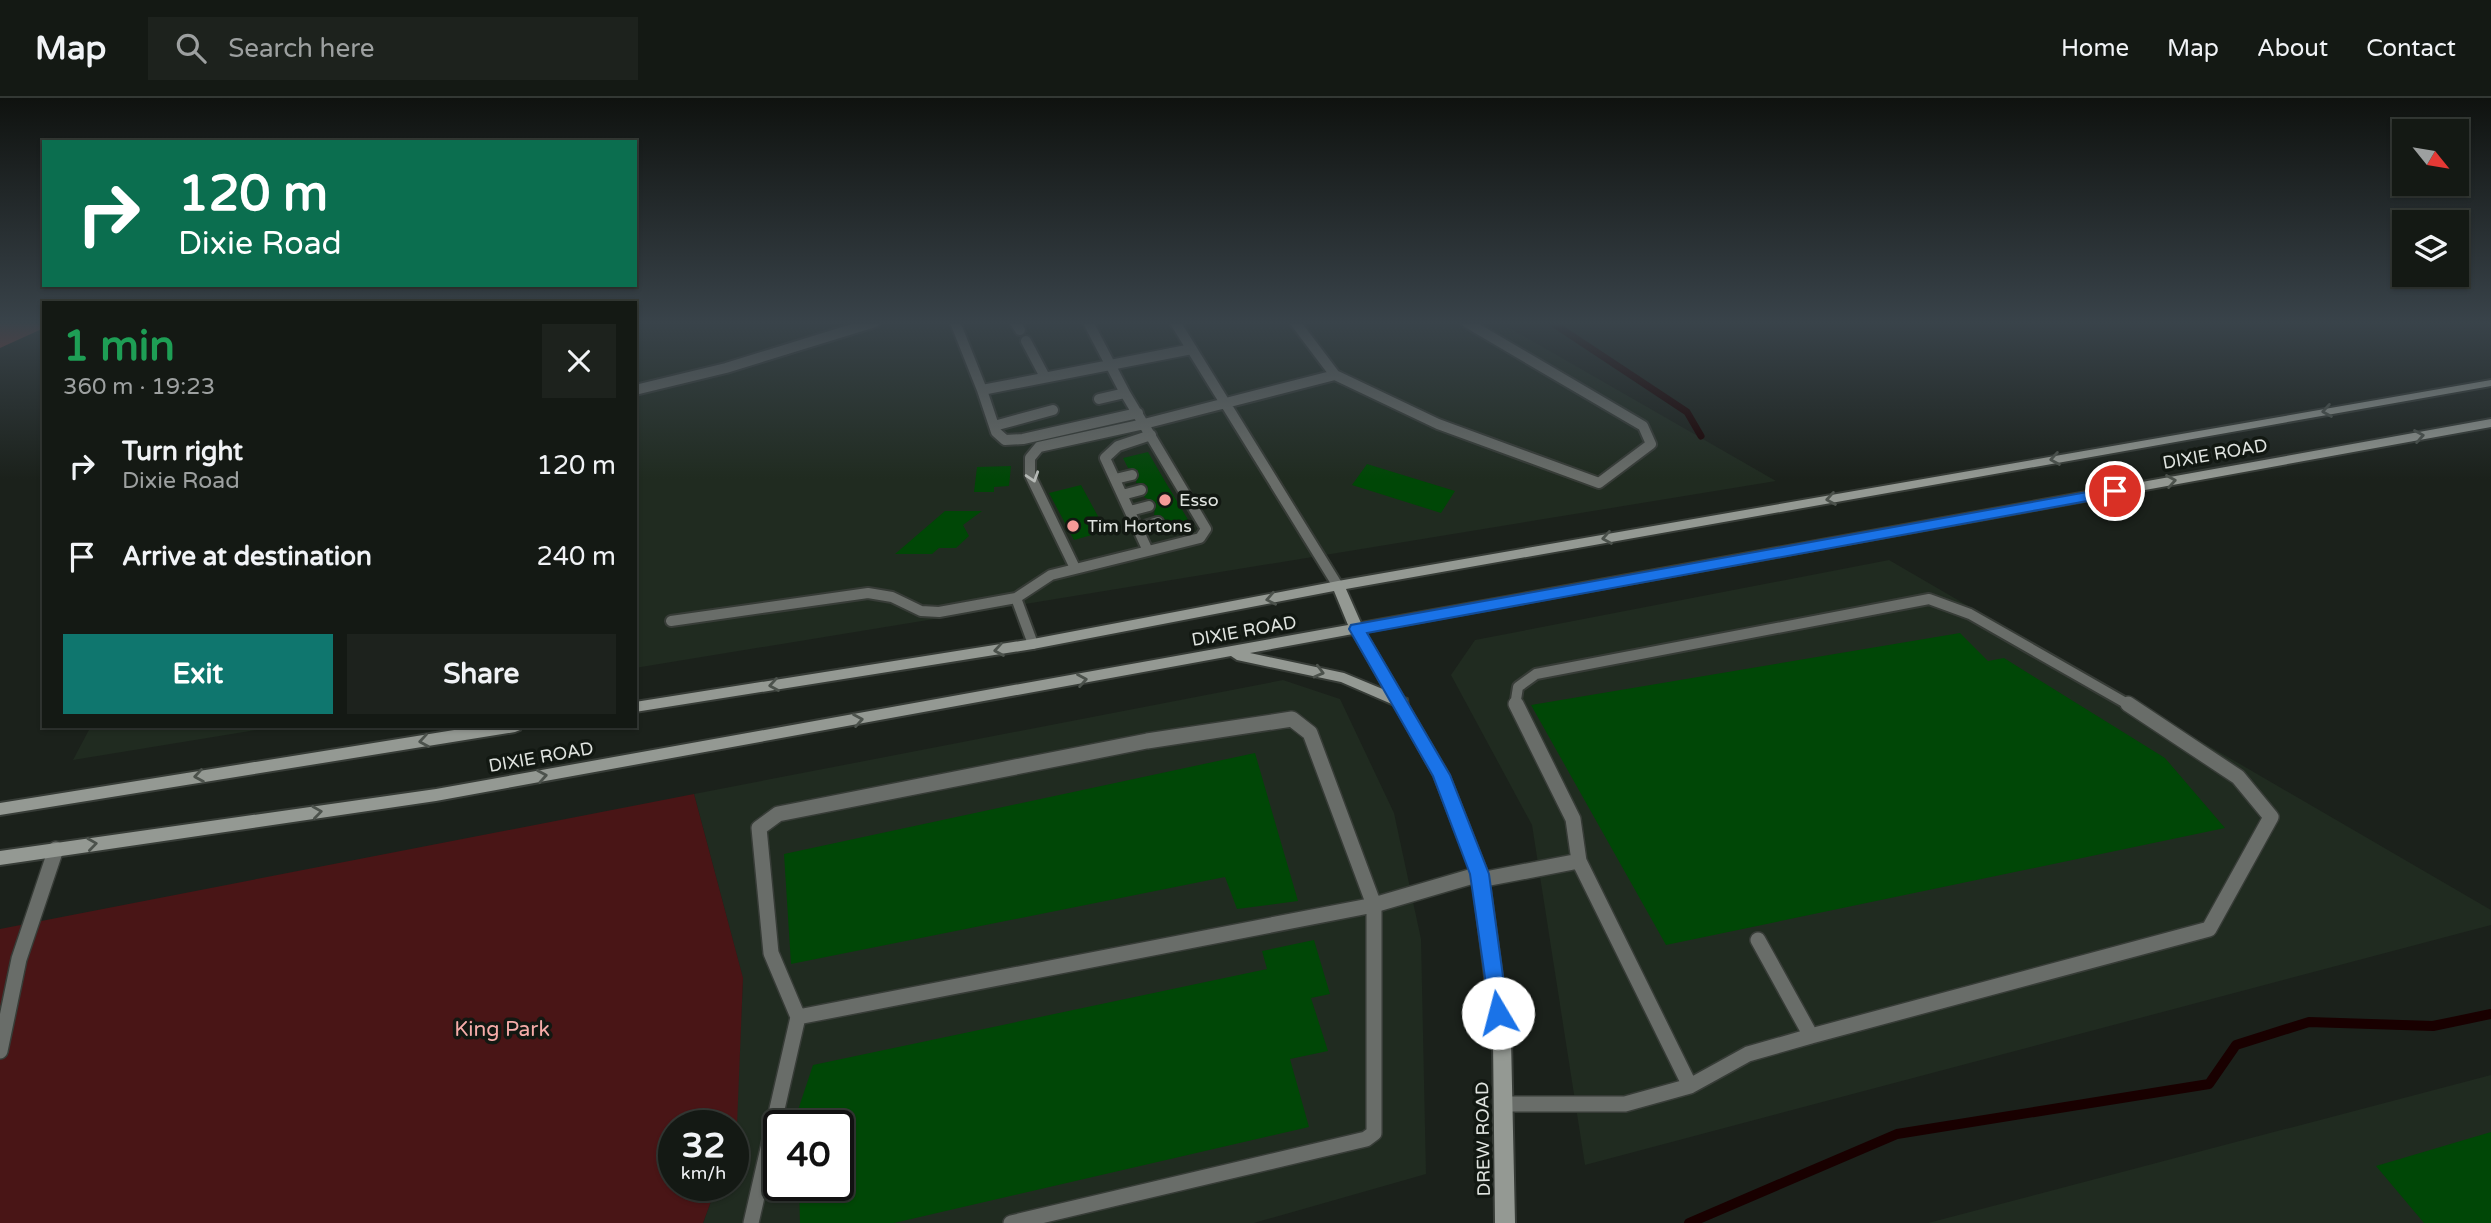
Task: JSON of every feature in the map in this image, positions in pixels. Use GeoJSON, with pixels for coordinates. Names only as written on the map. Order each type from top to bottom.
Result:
{"type":"FeatureCollection","features":[{"type":"Feature","properties":{"kind":"main road","name":"DIXIE ROAD"},"geometry":{"type":"LineString","coordinates":[[637,707],[1033,644],[1338,586],[2491,383]]}},
{"type":"Feature","properties":{"kind":"main road","name":"DIXIE ROAD"},"geometry":{"type":"LineString","coordinates":[[0,858],[436,795],[2491,423]]}},
{"type":"Feature","properties":{"kind":"main road","name":"DREW ROAD"},"geometry":{"type":"LineString","coordinates":[[1338,586],[1357,629],[1402,703],[1441,775],[1480,877],[1502,1040],[1506,1223]]}},
{"type":"Feature","properties":{"kind":"main road"},"geometry":{"type":"LineString","coordinates":[[1228,653],[1344,678],[1402,703]]}},
{"type":"Feature","properties":{"kind":"main road","name":"DIXIE ROAD"},"geometry":{"type":"LineString","coordinates":[[0,809],[503,728]]}},
{"type":"Feature","properties":{"kind":"lane"},"geometry":{"type":"LineString","coordinates":[[637,390],[699,374]]}},
{"type":"Feature","properties":{"kind":"lane"},"geometry":{"type":"LineString","coordinates":[[976,374],[994,426],[1004,440],[1023,439],[1138,413]]}},
{"type":"Feature","properties":{"kind":"lane"},"geometry":{"type":"LineString","coordinates":[[982,390],[1060,374]]}},
{"type":"Feature","properties":{"kind":"lane"},"geometry":{"type":"LineString","coordinates":[[671,621],[868,593],[892,597],[921,611],[939,612],[1016,598],[1051,575],[1200,538],[1206,529],[1198,511],[1115,374]]}},
{"type":"Feature","properties":{"kind":"lane"},"geometry":{"type":"LineString","coordinates":[[1207,374],[1338,586]]}},
{"type":"Feature","properties":{"kind":"lane"},"geometry":{"type":"LineString","coordinates":[[1076,568],[1030,475],[1030,458],[1039,447],[1047,443],[1144,424],[1335,375],[1438,424],[1599,483],[1651,444],[1643,426],[1555,374]]}},
{"type":"Feature","properties":{"kind":"lane"},"geometry":{"type":"LineString","coordinates":[[1099,399],[1125,393]]}},
{"type":"Feature","properties":{"kind":"lane"},"geometry":{"type":"LineString","coordinates":[[994,426],[1053,410]]}},
{"type":"Feature","properties":{"kind":"lane"},"geometry":{"type":"LineString","coordinates":[[1148,551],[1105,458],[1110,451],[1151,435]]}},
{"type":"Feature","properties":{"kind":"lane"},"geometry":{"type":"LineString","coordinates":[[1157,468],[1170,465]]}},
{"type":"Feature","properties":{"kind":"lane"},"geometry":{"type":"LineString","coordinates":[[1115,479],[1132,475]]}},
{"type":"Feature","properties":{"kind":"lane"},"geometry":{"type":"LineString","coordinates":[[1166,483],[1179,480]]}},
{"type":"Feature","properties":{"kind":"lane"},"geometry":{"type":"LineString","coordinates":[[1122,495],[1141,490]]}},
{"type":"Feature","properties":{"kind":"lane"},"geometry":{"type":"LineString","coordinates":[[1175,499],[1188,495]]}},
{"type":"Feature","properties":{"kind":"lane"},"geometry":{"type":"LineString","coordinates":[[1130,511],[1149,506]]}},
{"type":"Feature","properties":{"kind":"lane"},"geometry":{"type":"LineString","coordinates":[[1185,515],[1198,511]]}},
{"type":"Feature","properties":{"kind":"lane"},"geometry":{"type":"LineString","coordinates":[[1139,528],[1158,522]]}},
{"type":"Feature","properties":{"kind":"lane"},"geometry":{"type":"LineString","coordinates":[[1016,598],[1033,644]]}},
{"type":"Feature","properties":{"kind":"lane"},"geometry":{"type":"LineString","coordinates":[[1503,1104],[1625,1104],[1690,1086],[1748,1054],[2209,929],[2271,817],[2238,777],[2138,710],[1970,614],[1929,599],[1536,674],[1518,687],[1514,708],[1573,819],[1579,862],[1690,1086]]}},
{"type":"Feature","properties":{"kind":"lane"},"geometry":{"type":"LineString","coordinates":[[751,1223],[797,1017],[771,953],[759,828],[762,823],[778,814],[1120,747],[1292,719],[1300,723],[1310,733],[1374,905],[1374,1133],[1366,1139],[1011,1223]]}},
{"type":"Feature","properties":{"kind":"lane"},"geometry":{"type":"LineString","coordinates":[[0,1051],[19,959],[56,849]]}},
{"type":"Feature","properties":{"kind":"lane"},"geometry":{"type":"LineString","coordinates":[[797,1017],[1374,905],[1480,877],[1579,862]]}},
{"type":"Feature","properties":{"kind":"lane"},"geometry":{"type":"LineString","coordinates":[[1758,940],[1811,1036]]}},
{"type":"Feature","properties":{"kind":"shaded area"},"geometry":{"type":"Polygon","coordinates":[[[637,374],[1590,374],[1776,481],[637,668],[637,374]]]}},
{"type":"Feature","properties":{"kind":"shaded area"},"geometry":{"type":"Polygon","coordinates":[[[1889,560],[2491,910],[2491,925],[1585,1165],[1532,825],[1451,675],[1475,640],[1889,560]]]}},
{"type":"Feature","properties":{"kind":"shaded area"},"geometry":{"type":"Polygon","coordinates":[[[1283,680],[1340,699],[1394,813],[1421,939],[1426,1174],[1254,1223],[703,1223],[711,1201],[749,1201],[749,1110],[737,1110],[743,979],[694,794],[1283,680]]]}},
{"type":"Feature","properties":{"kind":"shaded area"},"geometry":{"type":"Polygon","coordinates":[[[90,728],[269,728],[73,760],[90,728]]]}},
{"type":"Feature","properties":{"kind":"shaded area"},"geometry":{"type":"Polygon","coordinates":[[[2491,1075],[2491,1223],[1928,1223],[2491,1075]]]}},
{"type":"Feature","properties":{"kind":"green space","name":"King Park"},"geometry":{"type":"Polygon","coordinates":[[[694,794],[743,978],[738,1110],[658,1110],[658,1201],[711,1201],[703,1223],[0,1223],[0,929],[694,794]]]}},
{"type":"Feature","properties":{"kind":"building"},"geometry":{"type":"Polygon","coordinates":[[[1148,452],[1193,528],[1166,535],[1162,529],[1165,519],[1154,515],[1156,503],[1144,497],[1148,487],[1144,483],[1136,483],[1138,470],[1128,468],[1123,458],[1148,452]]]}},
{"type":"Feature","properties":{"kind":"building"},"geometry":{"type":"Polygon","coordinates":[[[1367,464],[1455,491],[1441,513],[1352,485],[1367,464]]]}},
{"type":"Feature","properties":{"kind":"building"},"geometry":{"type":"Polygon","coordinates":[[[1011,466],[1009,486],[994,487],[994,492],[974,492],[977,467],[1011,466]]]}},
{"type":"Feature","properties":{"kind":"building"},"geometry":{"type":"Polygon","coordinates":[[[1081,485],[1106,531],[1074,540],[1049,493],[1081,485]]]}},
{"type":"Feature","properties":{"kind":"building"},"geometry":{"type":"Polygon","coordinates":[[[945,511],[982,511],[963,525],[969,536],[956,548],[939,548],[932,554],[895,554],[945,511]]]}},
{"type":"Feature","properties":{"kind":"building"},"geometry":{"type":"Polygon","coordinates":[[[1960,633],[1988,661],[2004,658],[2165,758],[2225,828],[1666,945],[1531,705],[1960,633]]]}},
{"type":"Feature","properties":{"kind":"building"},"geometry":{"type":"Polygon","coordinates":[[[1255,753],[1298,901],[1237,909],[1225,877],[791,964],[784,854],[1255,753]]]}},
{"type":"Feature","properties":{"kind":"building"},"geometry":{"type":"Polygon","coordinates":[[[1314,940],[1330,994],[1311,998],[1328,1051],[1290,1059],[1309,1127],[894,1223],[800,1223],[799,1201],[854,1201],[854,1110],[798,1110],[813,1065],[1267,969],[1262,951],[1314,940]]]}},
{"type":"Feature","properties":{"kind":"building"},"geometry":{"type":"Polygon","coordinates":[[[2491,1132],[2491,1223],[2424,1223],[2376,1166],[2491,1132]]]}},
{"type":"Feature","properties":{"kind":"waterway"},"geometry":{"type":"LineString","coordinates":[[1630,374],[1687,412],[1701,436]]}},
{"type":"Feature","properties":{"kind":"waterway"},"geometry":{"type":"LineString","coordinates":[[1689,1223],[1897,1134],[2209,1084],[2236,1045],[2309,1022],[2433,1026],[2491,1014]]}},
{"type":"Feature","properties":{"kind":"place","name":"Esso"},"geometry":{"type":"Point","coordinates":[1165,500]}},
{"type":"Feature","properties":{"kind":"place","name":"Tim Hortons"},"geometry":{"type":"Point","coordinates":[1073,526]}},
{"type":"Feature","properties":{"kind":"route"},"geometry":{"type":"LineString","coordinates":[[1498,1013],[1480,874],[1441,775],[1402,703],[1357,629],[2115,491]]}}]}
